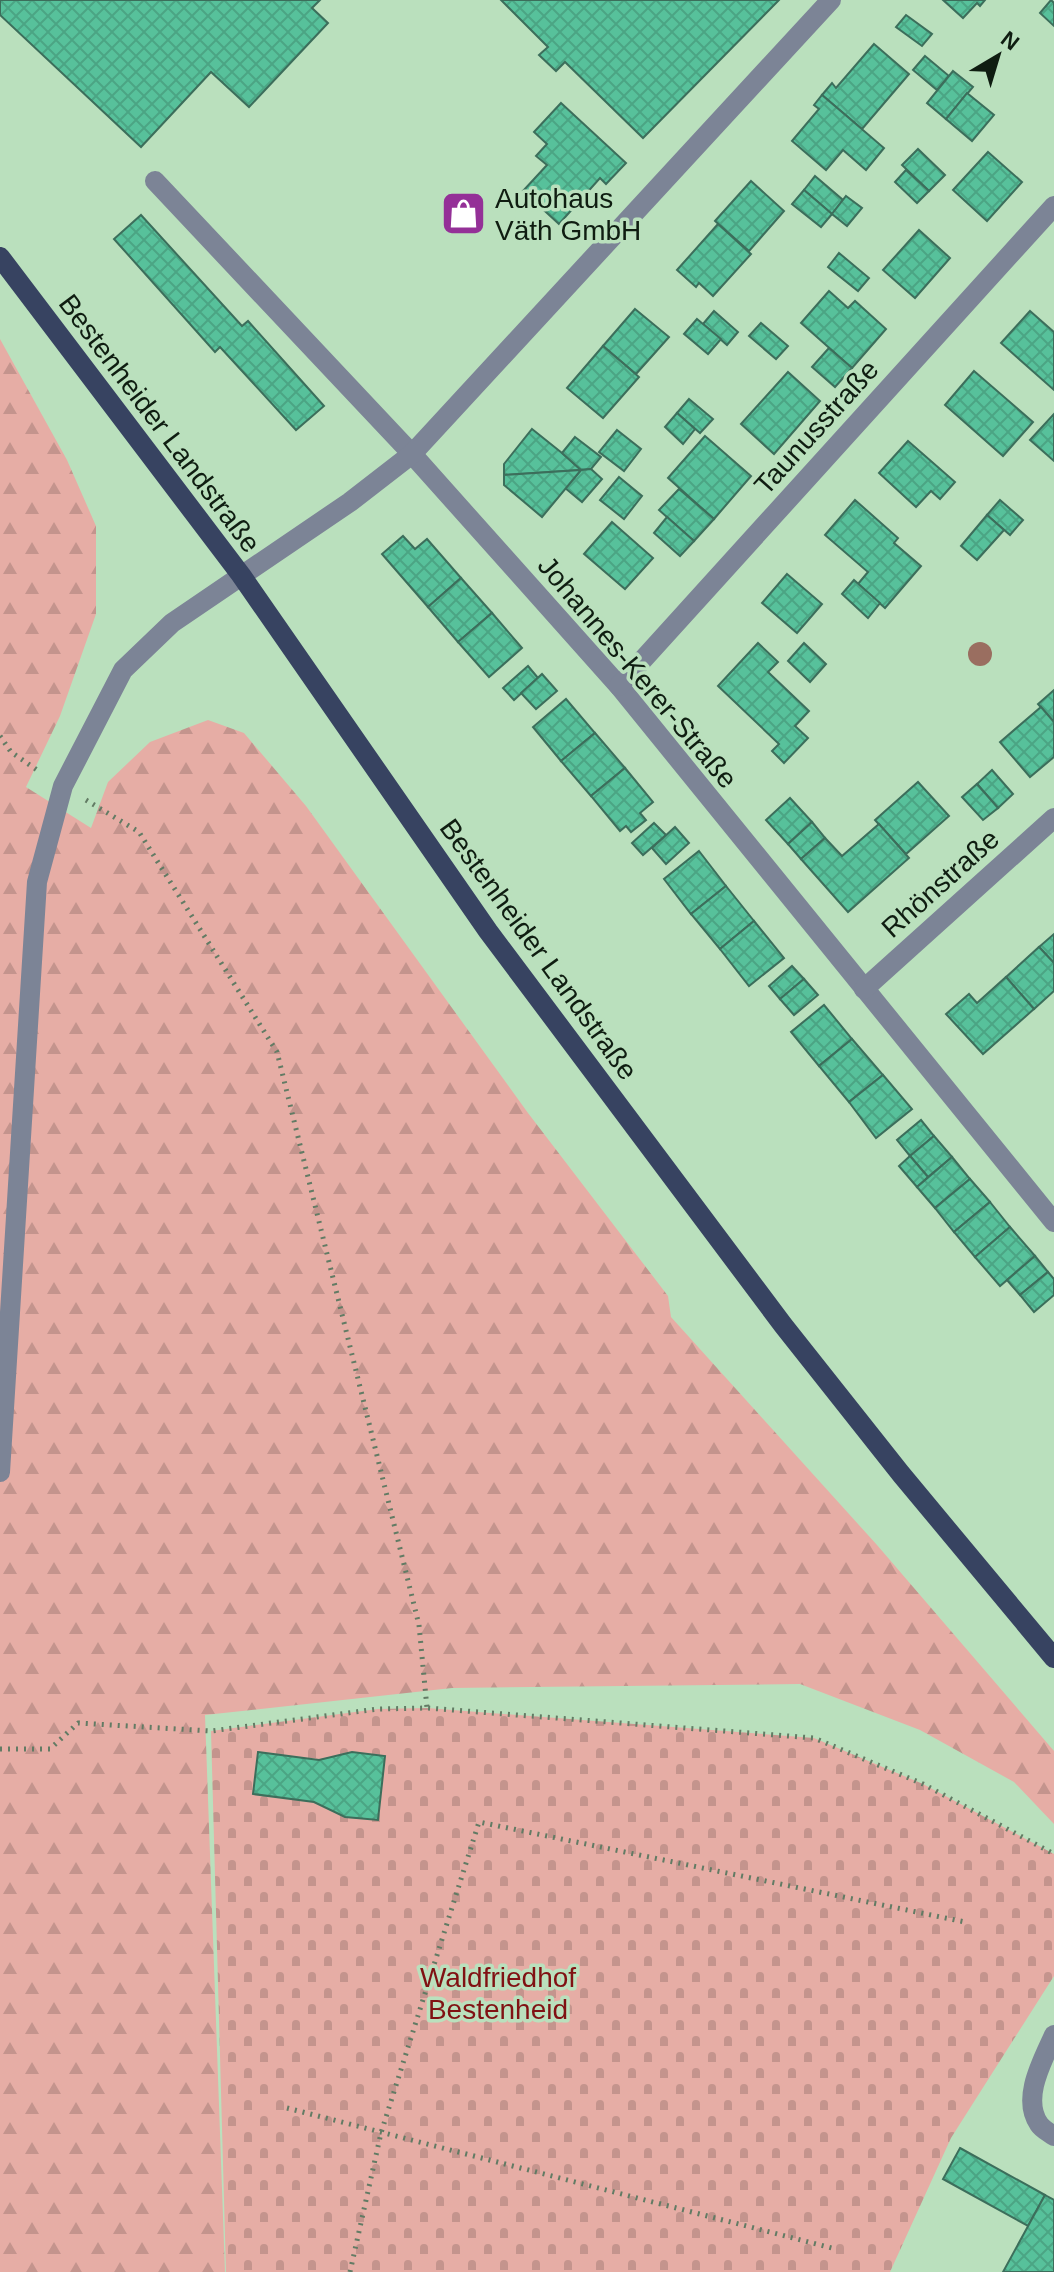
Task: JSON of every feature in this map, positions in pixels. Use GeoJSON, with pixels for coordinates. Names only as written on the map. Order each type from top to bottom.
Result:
{"type":"FeatureCollection","features":[{"type":"Feature","properties":{"kind":"main road","name":"Bestenheider Landstraße"},"geometry":{"type":"LineString","coordinates":[[0,257],[241,575],[488,931],[783,1325],[901,1474],[1054,1658]]}},
{"type":"Feature","properties":{"kind":"street"},"geometry":{"type":"LineString","coordinates":[[0,1472],[37,882],[63,786],[123,670],[172,623],[350,502],[412,454],[831,0]]}},
{"type":"Feature","properties":{"kind":"street","name":"Johannes-Kerer-Straße"},"geometry":{"type":"LineString","coordinates":[[155,181],[412,454],[619,686],[1054,1222]]}},
{"type":"Feature","properties":{"kind":"street","name":"Taunusstraße"},"geometry":{"type":"LineString","coordinates":[[619,686],[1054,206]]}},
{"type":"Feature","properties":{"kind":"street","name":"Rhönstraße"},"geometry":{"type":"LineString","coordinates":[[864,989],[1054,818]]}},
{"type":"Feature","properties":{"kind":"street"},"geometry":{"type":"LineString","coordinates":[[1054,2035],[1040,2066],[1031,2100],[1039,2125],[1054,2136]]}},
{"type":"Feature","properties":{"kind":"path"},"geometry":{"type":"LineString","coordinates":[[0,736],[19,758],[139,832],[277,1052],[419,1625],[427,1708]]}},
{"type":"Feature","properties":{"kind":"path"},"geometry":{"type":"LineString","coordinates":[[0,1749],[50,1749],[78,1723],[211,1731],[378,1709],[427,1708],[814,1738],[923,1784],[1054,1854]]}},
{"type":"Feature","properties":{"kind":"path"},"geometry":{"type":"LineString","coordinates":[[350,2272],[381,2133],[479,1822],[965,1922]]}},
{"type":"Feature","properties":{"kind":"path"},"geometry":{"type":"LineString","coordinates":[[287,2108],[832,2248]]}},
{"type":"Feature","properties":{"kind":"green space"},"geometry":{"type":"Polygon","coordinates":[[[0,339],[67,460],[96,526],[96,614],[60,716],[26,787],[91,828],[108,782],[150,742],[208,720],[244,733],[306,806],[528,1113],[668,1296],[671,1317],[877,1545],[1054,1751],[1054,1824],[1014,1782],[920,1730],[800,1684],[452,1688],[205,1715],[225,2272],[0,2272],[0,339]]]}},
{"type":"Feature","properties":{"kind":"green space","name":"Waldfriedhof Bestenheid"},"geometry":{"type":"Polygon","coordinates":[[[427,1708],[814,1738],[923,1784],[1054,1854],[1054,1976],[951,2138],[890,2272],[226,2272],[211,1731],[378,1709],[427,1708]]]}},
{"type":"Feature","properties":{"kind":"building"},"geometry":{"type":"Polygon","coordinates":[[[0,0],[320,0],[312,8],[328,23],[249,107],[211,72],[141,147],[0,15],[0,0]]]}},
{"type":"Feature","properties":{"kind":"building"},"geometry":{"type":"Polygon","coordinates":[[[501,0],[779,0],[643,138],[565,62],[556,71],[539,55],[548,47],[501,0]]]}},
{"type":"Feature","properties":{"kind":"building"},"geometry":{"type":"Polygon","coordinates":[[[943,0],[985,0],[980,6],[977,3],[963,18],[943,0]]]}},
{"type":"Feature","properties":{"kind":"building"},"geometry":{"type":"Polygon","coordinates":[[[1051,0],[1054,3],[1054,26],[1040,13],[1051,0]]]}},
{"type":"Feature","properties":{"kind":"building"},"geometry":{"type":"Polygon","coordinates":[[[906,15],[932,34],[922,46],[896,27],[906,15]]]}},
{"type":"Feature","properties":{"kind":"building"},"geometry":{"type":"Polygon","coordinates":[[[874,44],[909,74],[862,129],[822,95],[832,83],[836,88],[874,44]]]}},
{"type":"Feature","properties":{"kind":"building"},"geometry":{"type":"Polygon","coordinates":[[[925,56],[949,76],[937,90],[913,70],[925,56]]]}},
{"type":"Feature","properties":{"kind":"building"},"geometry":{"type":"Polygon","coordinates":[[[953,71],[973,87],[946,119],[927,103],[953,71]]]}},
{"type":"Feature","properties":{"kind":"building"},"geometry":{"type":"Polygon","coordinates":[[[967,93],[994,115],[972,141],[946,119],[967,93]]]}},
{"type":"Feature","properties":{"kind":"building"},"geometry":{"type":"Polygon","coordinates":[[[822,95],[884,148],[866,170],[843,150],[826,170],[792,141],[819,109],[814,105],[822,95]]]}},
{"type":"Feature","properties":{"kind":"building"},"geometry":{"type":"Polygon","coordinates":[[[561,103],[626,163],[606,184],[600,178],[559,224],[523,191],[547,165],[536,156],[547,144],[534,132],[561,103]]]}},
{"type":"Feature","properties":{"kind":"building"},"geometry":{"type":"Polygon","coordinates":[[[918,149],[945,175],[929,191],[902,165],[918,149]]]}},
{"type":"Feature","properties":{"kind":"building"},"geometry":{"type":"Polygon","coordinates":[[[988,152],[1022,182],[987,221],[953,190],[988,152]]]}},
{"type":"Feature","properties":{"kind":"building"},"geometry":{"type":"Polygon","coordinates":[[[906,170],[929,191],[917,203],[895,182],[906,170]]]}},
{"type":"Feature","properties":{"kind":"building"},"geometry":{"type":"Polygon","coordinates":[[[815,176],[843,200],[832,214],[804,190],[815,176]]]}},
{"type":"Feature","properties":{"kind":"building"},"geometry":{"type":"Polygon","coordinates":[[[751,181],[784,211],[749,251],[715,221],[751,181]]]}},
{"type":"Feature","properties":{"kind":"building"},"geometry":{"type":"Polygon","coordinates":[[[804,190],[832,214],[821,227],[792,204],[804,190]]]}},
{"type":"Feature","properties":{"kind":"building"},"geometry":{"type":"Polygon","coordinates":[[[846,196],[862,208],[847,226],[832,214],[846,196]]]}},
{"type":"Feature","properties":{"kind":"building"},"geometry":{"type":"Polygon","coordinates":[[[141,215],[242,326],[248,321],[324,406],[296,430],[220,347],[215,352],[114,239],[141,215]]]}},
{"type":"Feature","properties":{"kind":"building"},"geometry":{"type":"Polygon","coordinates":[[[718,224],[751,254],[713,296],[699,283],[696,287],[677,270],[718,224]]]}},
{"type":"Feature","properties":{"kind":"building"},"geometry":{"type":"Polygon","coordinates":[[[919,230],[950,258],[915,298],[883,270],[919,230]]]}},
{"type":"Feature","properties":{"kind":"building"},"geometry":{"type":"Polygon","coordinates":[[[839,253],[869,278],[858,291],[828,267],[839,253]]]}},
{"type":"Feature","properties":{"kind":"building"},"geometry":{"type":"Polygon","coordinates":[[[829,291],[848,308],[855,301],[886,329],[852,368],[801,323],[829,291]]]}},
{"type":"Feature","properties":{"kind":"building"},"geometry":{"type":"Polygon","coordinates":[[[635,309],[669,337],[636,374],[603,346],[635,309]]]}},
{"type":"Feature","properties":{"kind":"building"},"geometry":{"type":"Polygon","coordinates":[[[714,311],[738,332],[727,345],[703,324],[714,311]]]}},
{"type":"Feature","properties":{"kind":"building"},"geometry":{"type":"Polygon","coordinates":[[[1030,311],[1054,332],[1054,390],[1001,343],[1030,311]]]}},
{"type":"Feature","properties":{"kind":"building"},"geometry":{"type":"Polygon","coordinates":[[[697,319],[721,339],[708,354],[684,334],[697,319]]]}},
{"type":"Feature","properties":{"kind":"building"},"geometry":{"type":"Polygon","coordinates":[[[761,323],[788,346],[776,359],[749,336],[761,323]]]}},
{"type":"Feature","properties":{"kind":"building"},"geometry":{"type":"Polygon","coordinates":[[[603,346],[639,377],[603,418],[567,388],[603,346]]]}},
{"type":"Feature","properties":{"kind":"building"},"geometry":{"type":"Polygon","coordinates":[[[829,348],[852,368],[835,387],[812,367],[829,348]]]}},
{"type":"Feature","properties":{"kind":"building"},"geometry":{"type":"Polygon","coordinates":[[[974,371],[1033,422],[1003,456],[945,405],[974,371]]]}},
{"type":"Feature","properties":{"kind":"building"},"geometry":{"type":"Polygon","coordinates":[[[788,372],[820,401],[774,454],[741,424],[788,372]]]}},
{"type":"Feature","properties":{"kind":"building"},"geometry":{"type":"Polygon","coordinates":[[[689,399],[713,419],[700,433],[677,413],[689,399]]]}},
{"type":"Feature","properties":{"kind":"building"},"geometry":{"type":"Polygon","coordinates":[[[677,413],[695,429],[683,444],[665,427],[677,413]]]}},
{"type":"Feature","properties":{"kind":"building"},"geometry":{"type":"Polygon","coordinates":[[[1054,414],[1054,461],[1030,440],[1054,414]]]}},
{"type":"Feature","properties":{"kind":"building"},"geometry":{"type":"Polygon","coordinates":[[[532,429],[581,470],[504,475],[504,464],[532,429]]]}},
{"type":"Feature","properties":{"kind":"building"},"geometry":{"type":"Polygon","coordinates":[[[617,430],[641,449],[624,471],[599,452],[617,430]]]}},
{"type":"Feature","properties":{"kind":"building"},"geometry":{"type":"Polygon","coordinates":[[[705,436],[751,476],[714,519],[668,478],[705,436]]]}},
{"type":"Feature","properties":{"kind":"building"},"geometry":{"type":"Polygon","coordinates":[[[575,437],[601,457],[591,469],[581,470],[562,453],[575,437]]]}},
{"type":"Feature","properties":{"kind":"building"},"geometry":{"type":"Polygon","coordinates":[[[908,441],[955,482],[940,499],[931,491],[916,507],[879,473],[908,441]]]}},
{"type":"Feature","properties":{"kind":"building"},"geometry":{"type":"Polygon","coordinates":[[[591,469],[602,479],[582,502],[565,488],[581,470],[591,469]]]}},
{"type":"Feature","properties":{"kind":"building"},"geometry":{"type":"Polygon","coordinates":[[[581,470],[542,517],[504,485],[504,475],[581,470]]]}},
{"type":"Feature","properties":{"kind":"building"},"geometry":{"type":"Polygon","coordinates":[[[619,477],[642,496],[624,519],[600,500],[619,477]]]}},
{"type":"Feature","properties":{"kind":"building"},"geometry":{"type":"Polygon","coordinates":[[[679,489],[714,519],[694,541],[659,510],[679,489]]]}},
{"type":"Feature","properties":{"kind":"building"},"geometry":{"type":"Polygon","coordinates":[[[855,500],[898,538],[894,543],[921,566],[885,608],[858,584],[868,572],[825,535],[855,500]]]}},
{"type":"Feature","properties":{"kind":"building"},"geometry":{"type":"Polygon","coordinates":[[[1000,500],[1023,520],[1010,535],[987,515],[1000,500]]]}},
{"type":"Feature","properties":{"kind":"building"},"geometry":{"type":"Polygon","coordinates":[[[987,515],[1004,530],[977,560],[961,546],[987,515]]]}},
{"type":"Feature","properties":{"kind":"building"},"geometry":{"type":"Polygon","coordinates":[[[667,517],[694,541],[680,556],[654,533],[667,517]]]}},
{"type":"Feature","properties":{"kind":"building"},"geometry":{"type":"Polygon","coordinates":[[[612,522],[653,558],[625,589],[584,554],[612,522]]]}},
{"type":"Feature","properties":{"kind":"building"},"geometry":{"type":"Polygon","coordinates":[[[403,536],[415,549],[427,539],[461,578],[428,607],[382,554],[403,536]]]}},
{"type":"Feature","properties":{"kind":"building"},"geometry":{"type":"Polygon","coordinates":[[[787,574],[822,604],[797,633],[762,603],[787,574]]]}},
{"type":"Feature","properties":{"kind":"building"},"geometry":{"type":"Polygon","coordinates":[[[461,578],[492,613],[458,642],[428,607],[461,578]]]}},
{"type":"Feature","properties":{"kind":"building"},"geometry":{"type":"Polygon","coordinates":[[[854,580],[880,603],[868,618],[842,594],[854,580]]]}},
{"type":"Feature","properties":{"kind":"building"},"geometry":{"type":"Polygon","coordinates":[[[492,613],[522,648],[489,677],[458,642],[492,613]]]}},
{"type":"Feature","properties":{"kind":"building"},"geometry":{"type":"Polygon","coordinates":[[[758,643],[778,662],[768,672],[809,711],[795,726],[808,738],[784,763],[772,751],[779,744],[718,686],[758,643]]]}},
{"type":"Feature","properties":{"kind":"building"},"geometry":{"type":"Polygon","coordinates":[[[804,643],[826,664],[810,682],[788,661],[804,643]]]}},
{"type":"Feature","properties":{"kind":"building"},"geometry":{"type":"Polygon","coordinates":[[[528,666],[538,678],[514,700],[503,688],[528,666]]]}},
{"type":"Feature","properties":{"kind":"building"},"geometry":{"type":"Polygon","coordinates":[[[542,674],[557,691],[536,709],[521,693],[542,674]]]}},
{"type":"Feature","properties":{"kind":"building"},"geometry":{"type":"Polygon","coordinates":[[[1054,690],[1054,722],[1038,704],[1054,690]]]}},
{"type":"Feature","properties":{"kind":"building"},"geometry":{"type":"Polygon","coordinates":[[[566,699],[595,733],[561,761],[533,727],[566,699]]]}},
{"type":"Feature","properties":{"kind":"building"},"geometry":{"type":"Polygon","coordinates":[[[1041,707],[1054,722],[1054,757],[1030,777],[1000,742],[1041,707]]]}},
{"type":"Feature","properties":{"kind":"building"},"geometry":{"type":"Polygon","coordinates":[[[595,733],[625,768],[591,796],[561,761],[595,733]]]}},
{"type":"Feature","properties":{"kind":"building"},"geometry":{"type":"Polygon","coordinates":[[[625,768],[653,802],[640,813],[646,820],[631,832],[626,826],[620,831],[591,796],[625,768]]]}},
{"type":"Feature","properties":{"kind":"building"},"geometry":{"type":"Polygon","coordinates":[[[992,770],[1013,794],[998,808],[977,784],[992,770]]]}},
{"type":"Feature","properties":{"kind":"building"},"geometry":{"type":"Polygon","coordinates":[[[918,782],[949,816],[906,854],[875,820],[918,782]]]}},
{"type":"Feature","properties":{"kind":"building"},"geometry":{"type":"Polygon","coordinates":[[[977,784],[998,808],[983,820],[962,797],[977,784]]]}},
{"type":"Feature","properties":{"kind":"building"},"geometry":{"type":"Polygon","coordinates":[[[790,798],[812,822],[788,844],[766,820],[790,798]]]}},
{"type":"Feature","properties":{"kind":"building"},"geometry":{"type":"Polygon","coordinates":[[[812,822],[825,838],[801,859],[788,844],[812,822]]]}},
{"type":"Feature","properties":{"kind":"building"},"geometry":{"type":"Polygon","coordinates":[[[654,823],[666,835],[643,855],[632,843],[654,823]]]}},
{"type":"Feature","properties":{"kind":"building"},"geometry":{"type":"Polygon","coordinates":[[[879,824],[909,858],[848,912],[801,859],[825,838],[842,856],[879,824]]]}},
{"type":"Feature","properties":{"kind":"building"},"geometry":{"type":"Polygon","coordinates":[[[675,827],[689,843],[666,864],[652,848],[675,827]]]}},
{"type":"Feature","properties":{"kind":"building"},"geometry":{"type":"Polygon","coordinates":[[[699,851],[726,886],[691,914],[664,879],[699,851]]]}},
{"type":"Feature","properties":{"kind":"building"},"geometry":{"type":"Polygon","coordinates":[[[726,886],[754,921],[720,949],[691,914],[726,886]]]}},
{"type":"Feature","properties":{"kind":"building"},"geometry":{"type":"Polygon","coordinates":[[[754,921],[784,958],[749,986],[720,949],[754,921]]]}},
{"type":"Feature","properties":{"kind":"building"},"geometry":{"type":"Polygon","coordinates":[[[1054,934],[1054,963],[1039,947],[1054,934]]]}},
{"type":"Feature","properties":{"kind":"building"},"geometry":{"type":"Polygon","coordinates":[[[1039,947],[1054,963],[1054,991],[1034,1009],[1006,977],[1039,947]]]}},
{"type":"Feature","properties":{"kind":"building"},"geometry":{"type":"Polygon","coordinates":[[[792,966],[804,979],[780,999],[769,986],[792,966]]]}},
{"type":"Feature","properties":{"kind":"building"},"geometry":{"type":"Polygon","coordinates":[[[1006,977],[1034,1009],[983,1054],[946,1014],[969,994],[977,1003],[1006,977]]]}},
{"type":"Feature","properties":{"kind":"building"},"geometry":{"type":"Polygon","coordinates":[[[804,979],[818,995],[794,1015],[780,999],[804,979]]]}},
{"type":"Feature","properties":{"kind":"building"},"geometry":{"type":"Polygon","coordinates":[[[824,1005],[852,1039],[819,1066],[791,1032],[824,1005]]]}},
{"type":"Feature","properties":{"kind":"building"},"geometry":{"type":"Polygon","coordinates":[[[852,1039],[883,1075],[849,1102],[819,1066],[852,1039]]]}},
{"type":"Feature","properties":{"kind":"building"},"geometry":{"type":"Polygon","coordinates":[[[883,1075],[912,1109],[876,1138],[849,1102],[883,1075]]]}},
{"type":"Feature","properties":{"kind":"building"},"geometry":{"type":"Polygon","coordinates":[[[921,1120],[934,1136],[910,1156],[897,1140],[921,1120]]]}},
{"type":"Feature","properties":{"kind":"building"},"geometry":{"type":"Polygon","coordinates":[[[934,1136],[952,1157],[928,1177],[910,1156],[934,1136]]]}},
{"type":"Feature","properties":{"kind":"building"},"geometry":{"type":"Polygon","coordinates":[[[910,1156],[928,1177],[917,1187],[899,1166],[910,1156]]]}},
{"type":"Feature","properties":{"kind":"building"},"geometry":{"type":"Polygon","coordinates":[[[952,1157],[970,1179],[935,1208],[917,1187],[952,1157]]]}},
{"type":"Feature","properties":{"kind":"building"},"geometry":{"type":"Polygon","coordinates":[[[970,1179],[990,1202],[954,1232],[935,1208],[970,1179]]]}},
{"type":"Feature","properties":{"kind":"building"},"geometry":{"type":"Polygon","coordinates":[[[990,1202],[1010,1227],[975,1257],[954,1232],[990,1202]]]}},
{"type":"Feature","properties":{"kind":"building"},"geometry":{"type":"Polygon","coordinates":[[[1010,1227],[1035,1256],[1000,1286],[975,1257],[1010,1227]]]}},
{"type":"Feature","properties":{"kind":"building"},"geometry":{"type":"Polygon","coordinates":[[[1035,1256],[1048,1272],[1020,1295],[1007,1280],[1035,1256]]]}},
{"type":"Feature","properties":{"kind":"building"},"geometry":{"type":"Polygon","coordinates":[[[1048,1272],[1054,1279],[1054,1295],[1034,1312],[1020,1295],[1048,1272]]]}},
{"type":"Feature","properties":{"kind":"building"},"geometry":{"type":"Polygon","coordinates":[[[258,1752],[319,1760],[352,1752],[385,1756],[378,1820],[345,1817],[314,1802],[253,1794],[258,1752]]]}},
{"type":"Feature","properties":{"kind":"building"},"geometry":{"type":"Polygon","coordinates":[[[960,2148],[1045,2195],[1028,2226],[943,2179],[960,2148]]]}},
{"type":"Feature","properties":{"kind":"building"},"geometry":{"type":"Polygon","coordinates":[[[1045,2195],[1054,2200],[1054,2272],[1003,2272],[1045,2195]]]}},
{"type":"Feature","properties":{"kind":"place","name":"Autohaus Väth GmbH"},"geometry":{"type":"Point","coordinates":[464,214]}}]}
